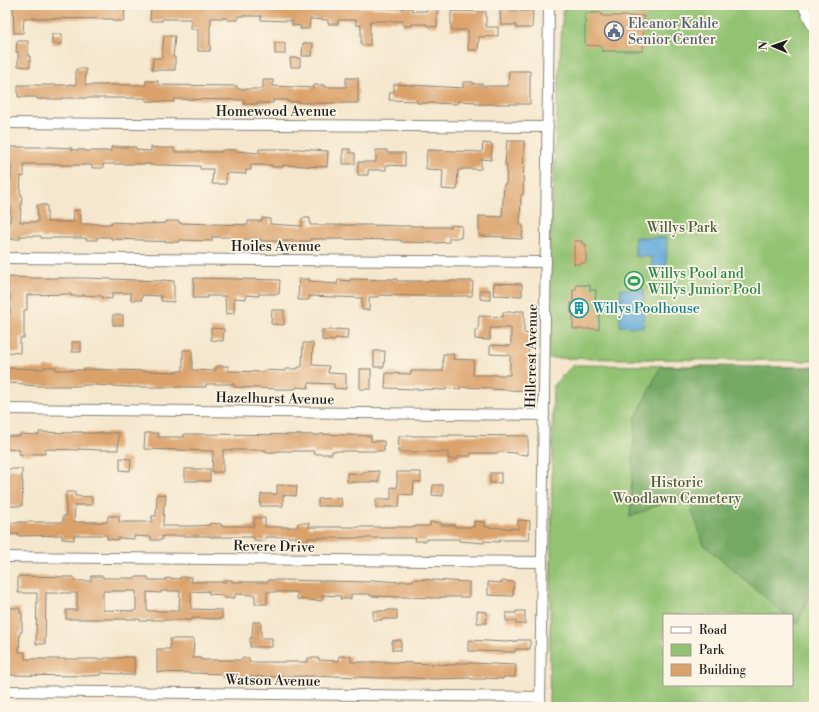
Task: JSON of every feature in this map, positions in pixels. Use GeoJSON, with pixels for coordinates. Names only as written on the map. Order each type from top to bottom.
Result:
{"type":"FeatureCollection","features":[{"type":"Feature","properties":{"kind":"street","name":"Hillcrest Avenue"},"geometry":{"type":"LineString","coordinates":[[540,702],[549,5]]}},
{"type":"Feature","properties":{"kind":"street"},"geometry":{"type":"LineString","coordinates":[[803,5],[814,29]]}},
{"type":"Feature","properties":{"kind":"street","name":"Homewood Avenue"},"geometry":{"type":"LineString","coordinates":[[5,123],[548,127]]}},
{"type":"Feature","properties":{"kind":"street","name":"Hoiles Avenue"},"geometry":{"type":"LineString","coordinates":[[5,258],[546,262]]}},
{"type":"Feature","properties":{"kind":"street","name":"Hazelhurst Avenue"},"geometry":{"type":"LineString","coordinates":[[5,409],[544,415]]}},
{"type":"Feature","properties":{"kind":"street","name":"Revere Drive"},"geometry":{"type":"LineString","coordinates":[[5,557],[542,562]]}},
{"type":"Feature","properties":{"kind":"street","name":"Watson Avenue"},"geometry":{"type":"LineString","coordinates":[[5,691],[540,702]]}},
{"type":"Feature","properties":{"kind":"green space","name":"Willys Park"},"geometry":{"type":"Polygon","coordinates":[[[563,5],[814,5],[814,361],[543,358],[563,5]]]}},
{"type":"Feature","properties":{"kind":"green space","name":"Historic Woodlawn Cemetery"},"geometry":{"type":"Polygon","coordinates":[[[573,365],[814,367],[814,707],[549,707],[553,385],[573,365]]]}},
{"type":"Feature","properties":{"kind":"green space"},"geometry":{"type":"Polygon","coordinates":[[[661,366],[814,367],[814,586],[797,624],[793,621],[793,614],[785,614],[704,545],[686,493],[630,517],[635,419],[661,366]]]}},
{"type":"Feature","properties":{"kind":"water"},"geometry":{"type":"Polygon","coordinates":[[[635,237],[667,238],[666,273],[652,272],[652,257],[635,256],[635,237]]]}},
{"type":"Feature","properties":{"kind":"water"},"geometry":{"type":"Polygon","coordinates":[[[621,289],[644,289],[643,327],[620,326],[621,289]]]}},
{"type":"Feature","properties":{"kind":"building"},"geometry":{"type":"Polygon","coordinates":[[[13,5],[125,5],[124,21],[113,21],[113,19],[24,18],[23,33],[14,33],[13,5]]]}},
{"type":"Feature","properties":{"kind":"building"},"geometry":{"type":"Polygon","coordinates":[[[151,5],[225,5],[225,7],[245,7],[245,5],[272,5],[293,7],[293,5],[350,5],[350,7],[412,8],[412,11],[427,11],[427,8],[437,8],[437,27],[427,26],[427,24],[412,24],[412,26],[403,26],[403,21],[370,21],[370,45],[361,45],[361,25],[356,25],[356,20],[338,20],[338,24],[328,24],[328,20],[310,19],[309,29],[300,29],[301,26],[292,25],[292,21],[261,20],[261,16],[238,16],[238,20],[211,18],[210,51],[198,51],[198,29],[191,29],[191,19],[162,19],[162,21],[150,21],[151,5]]]}},
{"type":"Feature","properties":{"kind":"building"},"geometry":{"type":"Polygon","coordinates":[[[500,10],[533,11],[532,28],[516,28],[516,25],[501,25],[500,10]]]}},
{"type":"Feature","properties":{"kind":"building"},"geometry":{"type":"Polygon","coordinates":[[[451,11],[486,12],[486,27],[498,27],[498,36],[479,37],[478,50],[468,50],[468,30],[451,30],[451,11]]]}},
{"type":"Feature","properties":{"kind":"building","name":"Eleanor Kahle Senior Center"},"geometry":{"type":"Polygon","coordinates":[[[585,13],[602,13],[602,16],[644,16],[643,51],[602,51],[602,46],[585,45],[585,13]]]}},
{"type":"Feature","properties":{"kind":"building"},"geometry":{"type":"Polygon","coordinates":[[[52,34],[62,34],[62,44],[52,44],[52,34]]]}},
{"type":"Feature","properties":{"kind":"building"},"geometry":{"type":"Polygon","coordinates":[[[164,36],[175,36],[173,57],[175,57],[175,70],[152,70],[153,58],[162,58],[164,36]]]}},
{"type":"Feature","properties":{"kind":"building"},"geometry":{"type":"Polygon","coordinates":[[[17,41],[28,41],[30,67],[18,66],[18,52],[16,52],[17,41]]]}},
{"type":"Feature","properties":{"kind":"building"},"geometry":{"type":"Polygon","coordinates":[[[275,43],[285,43],[285,54],[275,54],[275,43]]]}},
{"type":"Feature","properties":{"kind":"building"},"geometry":{"type":"Polygon","coordinates":[[[303,43],[313,43],[312,56],[302,56],[303,43]]]}},
{"type":"Feature","properties":{"kind":"building"},"geometry":{"type":"Polygon","coordinates":[[[290,58],[300,58],[300,67],[291,67],[290,58]]]}},
{"type":"Feature","properties":{"kind":"building"},"geometry":{"type":"Polygon","coordinates":[[[76,69],[86,69],[85,85],[146,85],[146,81],[158,81],[158,85],[237,86],[237,89],[263,89],[263,80],[273,80],[273,86],[314,88],[314,85],[324,85],[324,87],[346,87],[346,78],[358,78],[358,103],[301,103],[288,102],[288,100],[273,100],[273,103],[244,104],[244,100],[174,99],[174,102],[146,101],[146,98],[37,99],[37,97],[18,97],[18,85],[76,85],[76,69]]]}},
{"type":"Feature","properties":{"kind":"building"},"geometry":{"type":"Polygon","coordinates":[[[509,71],[530,71],[530,104],[475,104],[476,102],[458,101],[458,104],[417,103],[417,101],[389,100],[390,92],[394,92],[394,84],[463,88],[463,82],[473,82],[473,84],[483,84],[482,86],[508,86],[509,71]]]}},
{"type":"Feature","properties":{"kind":"building"},"geometry":{"type":"Polygon","coordinates":[[[507,141],[524,141],[523,195],[521,195],[520,225],[523,225],[522,239],[479,236],[479,216],[502,217],[504,184],[506,184],[507,165],[505,165],[507,141]]]}},
{"type":"Feature","properties":{"kind":"building"},"geometry":{"type":"Polygon","coordinates":[[[483,143],[492,144],[491,160],[481,159],[481,169],[458,170],[457,190],[442,189],[443,170],[426,169],[427,150],[482,152],[483,143]]]}},
{"type":"Feature","properties":{"kind":"building"},"geometry":{"type":"Polygon","coordinates":[[[7,147],[72,148],[72,150],[85,151],[111,151],[111,147],[136,147],[136,150],[151,151],[151,147],[174,148],[174,152],[222,152],[222,150],[236,150],[259,153],[259,149],[328,151],[327,167],[283,165],[283,167],[272,167],[272,165],[251,165],[251,170],[246,170],[246,174],[226,173],[226,184],[212,184],[213,169],[200,169],[200,166],[103,164],[103,168],[92,168],[92,165],[24,164],[24,177],[21,176],[20,194],[22,194],[20,222],[38,222],[37,205],[47,205],[47,222],[74,222],[73,211],[80,210],[81,224],[111,224],[111,222],[150,224],[166,223],[166,221],[179,221],[179,223],[248,225],[248,221],[262,221],[262,218],[270,219],[270,224],[302,226],[302,218],[310,218],[310,225],[423,227],[451,227],[451,225],[462,226],[461,238],[449,238],[449,242],[437,243],[401,242],[401,240],[337,239],[310,239],[310,241],[261,241],[261,239],[241,239],[241,241],[230,241],[230,237],[212,237],[212,241],[179,240],[179,242],[111,239],[111,237],[97,237],[97,240],[86,240],[86,238],[41,238],[41,236],[20,236],[20,239],[8,239],[8,222],[10,222],[11,206],[7,206],[9,179],[11,179],[11,165],[7,165],[7,147]]]}},
{"type":"Feature","properties":{"kind":"building"},"geometry":{"type":"Polygon","coordinates":[[[343,149],[350,149],[350,153],[355,153],[355,164],[343,164],[343,149]]]}},
{"type":"Feature","properties":{"kind":"building"},"geometry":{"type":"Polygon","coordinates":[[[376,150],[387,150],[387,153],[405,153],[405,166],[386,165],[386,170],[368,170],[368,175],[358,175],[358,162],[376,162],[376,150]]]}},
{"type":"Feature","properties":{"kind":"building"},"geometry":{"type":"Polygon","coordinates":[[[574,241],[582,241],[582,244],[586,244],[586,263],[574,264],[574,241]]]}},
{"type":"Feature","properties":{"kind":"building"},"geometry":{"type":"Polygon","coordinates":[[[8,277],[174,281],[174,302],[161,301],[161,296],[142,295],[142,300],[131,300],[131,293],[112,293],[112,299],[102,298],[102,296],[70,296],[71,294],[27,295],[27,310],[24,310],[24,338],[20,338],[20,353],[6,352],[6,314],[10,314],[8,277]]]}},
{"type":"Feature","properties":{"kind":"building"},"geometry":{"type":"Polygon","coordinates":[[[194,278],[280,280],[279,294],[259,294],[259,296],[246,295],[246,299],[234,298],[234,313],[226,314],[225,296],[193,298],[194,278]]]}},
{"type":"Feature","properties":{"kind":"building"},"geometry":{"type":"Polygon","coordinates":[[[299,279],[309,279],[309,281],[337,284],[338,280],[350,281],[350,279],[397,279],[397,281],[473,281],[472,296],[379,295],[379,297],[369,297],[369,310],[362,310],[362,298],[309,296],[309,300],[298,300],[299,279]]]}},
{"type":"Feature","properties":{"kind":"building"},"geometry":{"type":"Polygon","coordinates":[[[494,283],[522,284],[522,296],[493,295],[494,283]]]}},
{"type":"Feature","properties":{"kind":"building","name":"Willys Poolhouse"},"geometry":{"type":"Polygon","coordinates":[[[576,285],[590,285],[590,290],[596,290],[595,308],[599,308],[599,329],[573,329],[573,313],[571,313],[571,303],[573,303],[573,290],[576,290],[576,285]]]}},
{"type":"Feature","properties":{"kind":"building"},"geometry":{"type":"Polygon","coordinates":[[[480,290],[490,290],[490,300],[480,299],[480,290]]]}},
{"type":"Feature","properties":{"kind":"building"},"geometry":{"type":"Polygon","coordinates":[[[272,310],[284,310],[284,325],[271,324],[272,310]]]}},
{"type":"Feature","properties":{"kind":"building"},"geometry":{"type":"Polygon","coordinates":[[[524,311],[524,333],[530,334],[528,358],[529,391],[460,387],[460,389],[446,388],[446,390],[385,388],[386,373],[411,374],[411,371],[443,371],[443,354],[454,354],[453,359],[474,360],[473,375],[510,375],[510,355],[490,354],[490,345],[511,346],[511,328],[490,328],[490,340],[475,339],[475,330],[478,330],[479,316],[503,317],[503,312],[524,311]]]}},
{"type":"Feature","properties":{"kind":"building"},"geometry":{"type":"Polygon","coordinates":[[[113,315],[123,315],[123,325],[113,325],[113,315]]]}},
{"type":"Feature","properties":{"kind":"building"},"geometry":{"type":"Polygon","coordinates":[[[211,328],[224,329],[223,341],[211,340],[211,328]]]}},
{"type":"Feature","properties":{"kind":"building"},"geometry":{"type":"Polygon","coordinates":[[[322,330],[348,330],[347,339],[335,338],[335,341],[322,340],[322,330]]]}},
{"type":"Feature","properties":{"kind":"building"},"geometry":{"type":"Polygon","coordinates":[[[72,342],[81,342],[81,352],[72,352],[72,342]]]}},
{"type":"Feature","properties":{"kind":"building"},"geometry":{"type":"Polygon","coordinates":[[[303,343],[313,343],[312,365],[329,366],[328,373],[346,374],[346,389],[334,388],[334,384],[309,383],[308,388],[296,387],[296,389],[278,389],[234,387],[234,384],[206,384],[206,387],[128,387],[97,385],[36,386],[7,383],[7,368],[44,369],[44,367],[56,367],[56,370],[84,369],[178,372],[183,371],[183,350],[192,350],[192,370],[215,371],[215,368],[218,368],[218,366],[228,366],[228,371],[285,371],[285,369],[298,369],[298,367],[302,367],[303,343]]]}},
{"type":"Feature","properties":{"kind":"building"},"geometry":{"type":"Polygon","coordinates":[[[374,351],[385,351],[384,367],[374,367],[374,351]]]}},
{"type":"Feature","properties":{"kind":"building"},"geometry":{"type":"Polygon","coordinates":[[[360,369],[371,369],[371,389],[360,389],[360,369]]]}},
{"type":"Feature","properties":{"kind":"building"},"geometry":{"type":"Polygon","coordinates":[[[39,432],[119,433],[118,450],[45,449],[45,454],[31,455],[19,454],[20,450],[5,449],[5,436],[20,436],[20,434],[39,435],[39,432]]]}},
{"type":"Feature","properties":{"kind":"building"},"geometry":{"type":"Polygon","coordinates":[[[145,433],[158,433],[158,437],[184,437],[184,434],[321,434],[371,436],[371,441],[384,441],[384,451],[332,451],[332,454],[314,454],[314,451],[266,452],[266,450],[223,450],[223,472],[212,472],[213,451],[144,449],[145,433]]]}},
{"type":"Feature","properties":{"kind":"building"},"geometry":{"type":"Polygon","coordinates":[[[399,436],[528,436],[528,455],[498,452],[471,453],[470,456],[459,456],[458,459],[448,459],[448,452],[398,452],[399,436]]]}},
{"type":"Feature","properties":{"kind":"building"},"geometry":{"type":"Polygon","coordinates":[[[120,458],[131,459],[130,471],[120,470],[120,458]]]}},
{"type":"Feature","properties":{"kind":"building"},"geometry":{"type":"Polygon","coordinates":[[[8,469],[22,469],[22,506],[7,506],[6,492],[8,469]]]}},
{"type":"Feature","properties":{"kind":"building"},"geometry":{"type":"Polygon","coordinates":[[[185,469],[210,469],[210,481],[185,481],[185,469]]]}},
{"type":"Feature","properties":{"kind":"building"},"geometry":{"type":"Polygon","coordinates":[[[379,471],[379,482],[347,482],[347,473],[363,474],[363,472],[379,471]]]}},
{"type":"Feature","properties":{"kind":"building"},"geometry":{"type":"Polygon","coordinates":[[[397,472],[421,472],[421,482],[414,482],[413,495],[400,494],[399,507],[376,508],[376,499],[391,499],[391,487],[397,488],[397,472]]]}},
{"type":"Feature","properties":{"kind":"building"},"geometry":{"type":"Polygon","coordinates":[[[490,473],[501,473],[501,483],[490,483],[490,473]]]}},
{"type":"Feature","properties":{"kind":"building"},"geometry":{"type":"Polygon","coordinates":[[[277,485],[297,486],[296,496],[283,495],[283,506],[260,506],[261,494],[277,494],[277,485]]]}},
{"type":"Feature","properties":{"kind":"building"},"geometry":{"type":"Polygon","coordinates":[[[433,485],[443,485],[443,496],[432,495],[433,485]]]}},
{"type":"Feature","properties":{"kind":"building"},"geometry":{"type":"Polygon","coordinates":[[[66,492],[75,492],[75,496],[92,497],[92,505],[75,505],[74,522],[107,522],[108,516],[119,516],[119,522],[152,522],[152,516],[156,516],[157,494],[166,495],[163,526],[195,526],[210,525],[210,523],[221,524],[221,526],[254,526],[254,518],[265,518],[265,527],[297,527],[298,523],[309,523],[309,527],[416,527],[430,526],[430,522],[441,523],[441,525],[455,525],[455,527],[474,527],[474,521],[485,522],[485,527],[518,529],[518,520],[530,521],[529,540],[500,540],[499,542],[484,541],[484,543],[459,541],[459,539],[426,539],[426,541],[415,541],[416,538],[308,538],[308,541],[297,540],[297,537],[265,537],[265,541],[254,540],[254,537],[162,536],[162,540],[151,540],[151,537],[134,536],[134,539],[118,538],[118,540],[107,539],[107,535],[74,535],[74,540],[62,539],[62,535],[18,536],[18,534],[5,534],[5,523],[63,522],[63,516],[66,516],[66,492]]]}},
{"type":"Feature","properties":{"kind":"building"},"geometry":{"type":"Polygon","coordinates":[[[341,498],[342,506],[318,506],[318,499],[341,498]]]}},
{"type":"Feature","properties":{"kind":"building"},"geometry":{"type":"Polygon","coordinates":[[[18,576],[74,577],[74,581],[91,581],[91,576],[103,576],[103,578],[148,577],[148,580],[166,580],[166,578],[180,579],[180,577],[192,577],[191,582],[225,582],[225,580],[232,580],[232,582],[268,582],[268,580],[283,580],[371,582],[371,580],[400,582],[413,581],[413,579],[469,582],[469,597],[440,598],[351,594],[351,599],[340,599],[341,596],[322,595],[322,601],[297,599],[297,592],[267,592],[267,604],[255,604],[255,595],[235,594],[235,598],[224,598],[224,595],[209,594],[209,591],[191,592],[191,609],[222,610],[222,619],[192,618],[192,620],[140,621],[140,619],[66,619],[66,610],[77,610],[77,593],[46,593],[45,644],[36,644],[37,593],[18,593],[18,576]],[[103,591],[103,610],[136,611],[136,591],[103,591]],[[161,591],[161,593],[147,592],[147,611],[179,611],[180,591],[161,591]]]}},
{"type":"Feature","properties":{"kind":"building"},"geometry":{"type":"Polygon","coordinates":[[[502,581],[514,582],[513,596],[488,595],[488,582],[502,583],[502,581]]]}},
{"type":"Feature","properties":{"kind":"building"},"geometry":{"type":"Polygon","coordinates":[[[5,608],[20,608],[20,613],[22,613],[22,632],[20,632],[19,652],[25,652],[25,659],[105,659],[134,657],[134,675],[101,673],[101,675],[87,676],[6,675],[5,662],[9,662],[9,647],[5,647],[5,608]]]}},
{"type":"Feature","properties":{"kind":"building"},"geometry":{"type":"Polygon","coordinates":[[[397,610],[397,619],[373,620],[373,611],[397,610]]]}},
{"type":"Feature","properties":{"kind":"building"},"geometry":{"type":"Polygon","coordinates":[[[477,611],[487,612],[486,623],[477,623],[477,611]]]}},
{"type":"Feature","properties":{"kind":"building"},"geometry":{"type":"Polygon","coordinates":[[[516,611],[525,611],[525,624],[516,624],[516,621],[506,621],[506,613],[516,613],[516,611]]]}},
{"type":"Feature","properties":{"kind":"building"},"geometry":{"type":"Polygon","coordinates":[[[253,622],[261,622],[261,638],[272,638],[272,647],[250,647],[253,622]]]}},
{"type":"Feature","properties":{"kind":"building"},"geometry":{"type":"Polygon","coordinates":[[[170,639],[194,639],[193,658],[201,658],[201,660],[242,660],[242,658],[249,658],[249,662],[308,662],[308,658],[339,661],[339,656],[351,656],[351,662],[516,665],[515,677],[503,677],[503,679],[428,679],[334,676],[224,677],[224,674],[157,672],[157,649],[170,649],[170,639]]]}},
{"type":"Feature","properties":{"kind":"building"},"geometry":{"type":"Polygon","coordinates":[[[401,640],[401,650],[392,650],[392,641],[401,640]]]}},
{"type":"Feature","properties":{"kind":"building"},"geometry":{"type":"Polygon","coordinates":[[[468,640],[506,642],[530,640],[530,649],[515,649],[515,652],[468,651],[468,640]]]}},
{"type":"Feature","properties":{"kind":"place","name":"Eleanor Kahle Senior Center"},"geometry":{"type":"Point","coordinates":[614,31]}},
{"type":"Feature","properties":{"kind":"place","name":"Willys Pool and Willys Junior Pool"},"geometry":{"type":"Point","coordinates":[634,281]}},
{"type":"Feature","properties":{"kind":"place","name":"Willys Poolhouse"},"geometry":{"type":"Point","coordinates":[579,308]}}]}
